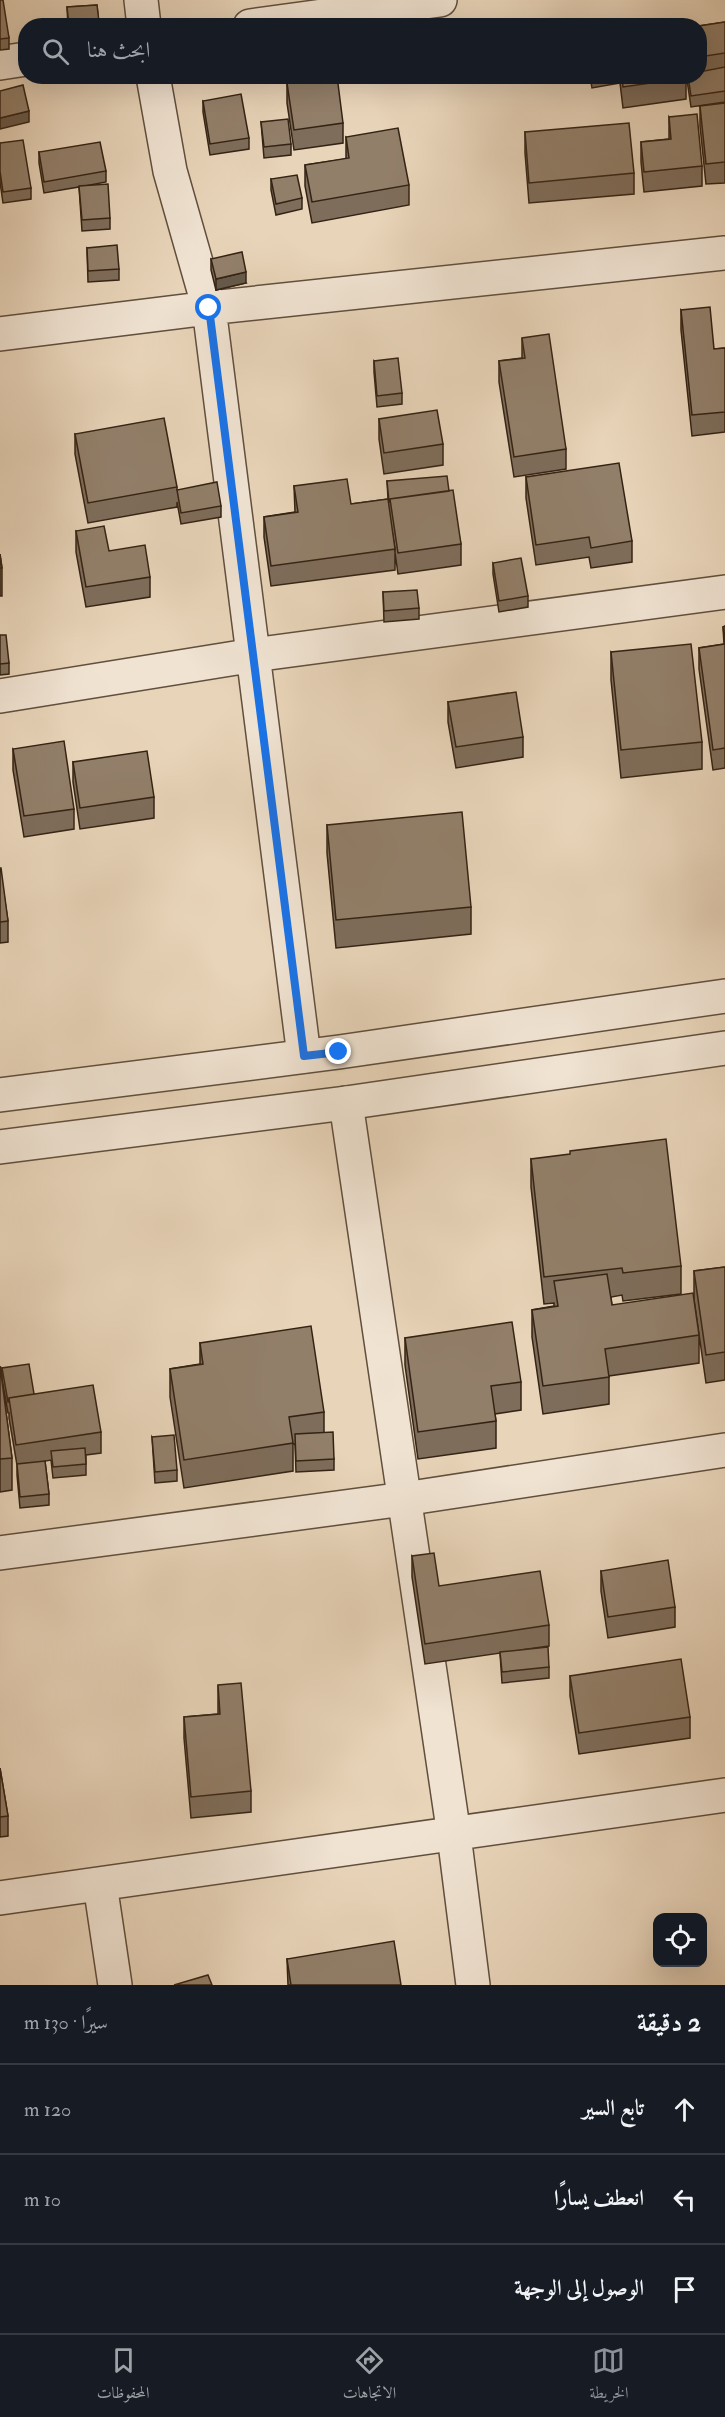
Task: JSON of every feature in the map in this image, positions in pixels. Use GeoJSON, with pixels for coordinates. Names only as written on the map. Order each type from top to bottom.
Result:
{"type":"FeatureCollection","features":[{"type":"Feature","properties":{"kind":"street"},"geometry":{"type":"LineString","coordinates":[[141,0],[143,18]]}},
{"type":"Feature","properties":{"kind":"street"},"geometry":{"type":"LineString","coordinates":[[308,18],[440,0]]}},
{"type":"Feature","properties":{"kind":"street"},"geometry":{"type":"LineString","coordinates":[[0,63],[18,60]]}},
{"type":"Feature","properties":{"kind":"street"},"geometry":{"type":"LineString","coordinates":[[154,84],[170,171],[209,308],[304,1056]]}},
{"type":"Feature","properties":{"kind":"street"},"geometry":{"type":"LineString","coordinates":[[0,334],[209,308],[725,253]]}},
{"type":"Feature","properties":{"kind":"street"},"geometry":{"type":"LineString","coordinates":[[0,696],[254,655],[725,592]]}},
{"type":"Feature","properties":{"kind":"street"},"geometry":{"type":"LineString","coordinates":[[0,1095],[304,1056],[725,996]]}},
{"type":"Feature","properties":{"kind":"street"},"geometry":{"type":"LineString","coordinates":[[0,1148],[346,1103],[725,1048]]}},
{"type":"Feature","properties":{"kind":"street"},"geometry":{"type":"LineString","coordinates":[[346,1103],[454,1834],[473,1985]]}},
{"type":"Feature","properties":{"kind":"street"},"geometry":{"type":"LineString","coordinates":[[0,1553],[404,1499],[725,1450]]}},
{"type":"Feature","properties":{"kind":"street"},"geometry":{"type":"LineString","coordinates":[[0,1898],[725,1795]]}},
{"type":"Feature","properties":{"kind":"street"},"geometry":{"type":"LineString","coordinates":[[100,1884],[116,1985]]}},
{"type":"Feature","properties":{"kind":"building"},"geometry":{"type":"Polygon","coordinates":[[[0,0],[3,0],[9,38],[0,39],[0,0]]]}},
{"type":"Feature","properties":{"kind":"building"},"geometry":{"type":"Polygon","coordinates":[[[97,5],[99,18],[68,18],[67,7],[97,5]]]}},
{"type":"Feature","properties":{"kind":"building"},"geometry":{"type":"Polygon","coordinates":[[[725,22],[725,53],[707,56],[707,25],[725,22]]]}},
{"type":"Feature","properties":{"kind":"building"},"geometry":{"type":"Polygon","coordinates":[[[725,67],[725,91],[691,96],[689,84],[707,84],[707,70],[725,67]]]}},
{"type":"Feature","properties":{"kind":"building"},"geometry":{"type":"Polygon","coordinates":[[[287,84],[338,84],[343,123],[294,130],[287,84]]]}},
{"type":"Feature","properties":{"kind":"building"},"geometry":{"type":"Polygon","coordinates":[[[623,84],[644,84],[623,87],[623,84]]]}},
{"type":"Feature","properties":{"kind":"building"},"geometry":{"type":"Polygon","coordinates":[[[23,85],[29,111],[0,118],[0,91],[23,85]]]}},
{"type":"Feature","properties":{"kind":"building"},"geometry":{"type":"Polygon","coordinates":[[[241,94],[249,138],[210,144],[203,101],[241,94]]]}},
{"type":"Feature","properties":{"kind":"building"},"geometry":{"type":"Polygon","coordinates":[[[725,103],[725,162],[706,164],[700,106],[725,103]]]}},
{"type":"Feature","properties":{"kind":"building"},"geometry":{"type":"Polygon","coordinates":[[[697,114],[702,166],[644,172],[641,142],[671,139],[669,117],[697,114]]]}},
{"type":"Feature","properties":{"kind":"building"},"geometry":{"type":"Polygon","coordinates":[[[288,119],[291,144],[264,147],[261,122],[288,119]]]}},
{"type":"Feature","properties":{"kind":"building"},"geometry":{"type":"Polygon","coordinates":[[[629,123],[634,173],[529,183],[525,132],[629,123]]]}},
{"type":"Feature","properties":{"kind":"building"},"geometry":{"type":"Polygon","coordinates":[[[398,128],[409,185],[312,202],[305,165],[349,158],[346,137],[398,128]]]}},
{"type":"Feature","properties":{"kind":"building"},"geometry":{"type":"Polygon","coordinates":[[[23,140],[31,188],[3,192],[0,143],[23,140]]]}},
{"type":"Feature","properties":{"kind":"building"},"geometry":{"type":"Polygon","coordinates":[[[100,142],[106,171],[44,182],[39,152],[100,142]]]}},
{"type":"Feature","properties":{"kind":"building"},"geometry":{"type":"Polygon","coordinates":[[[297,175],[302,198],[276,204],[271,179],[297,175]]]}},
{"type":"Feature","properties":{"kind":"building"},"geometry":{"type":"Polygon","coordinates":[[[108,184],[110,218],[82,220],[79,186],[108,184]]]}},
{"type":"Feature","properties":{"kind":"building"},"geometry":{"type":"Polygon","coordinates":[[[117,245],[119,269],[88,271],[87,248],[117,245]]]}},
{"type":"Feature","properties":{"kind":"building"},"geometry":{"type":"Polygon","coordinates":[[[242,252],[246,272],[216,279],[211,259],[242,252]]]}},
{"type":"Feature","properties":{"kind":"building"},"geometry":{"type":"Polygon","coordinates":[[[710,307],[714,349],[725,348],[725,412],[692,415],[681,310],[710,307]]]}},
{"type":"Feature","properties":{"kind":"building"},"geometry":{"type":"Polygon","coordinates":[[[549,334],[566,449],[514,457],[499,361],[525,358],[522,338],[549,334]]]}},
{"type":"Feature","properties":{"kind":"building"},"geometry":{"type":"Polygon","coordinates":[[[398,358],[402,393],[377,396],[374,361],[398,358]]]}},
{"type":"Feature","properties":{"kind":"building"},"geometry":{"type":"Polygon","coordinates":[[[437,410],[443,444],[384,453],[379,419],[437,410]]]}},
{"type":"Feature","properties":{"kind":"building"},"geometry":{"type":"Polygon","coordinates":[[[164,418],[177,487],[88,503],[75,434],[164,418]]]}},
{"type":"Feature","properties":{"kind":"building"},"geometry":{"type":"Polygon","coordinates":[[[619,463],[632,541],[591,548],[589,537],[536,545],[526,477],[619,463]]]}},
{"type":"Feature","properties":{"kind":"building"},"geometry":{"type":"Polygon","coordinates":[[[447,476],[449,491],[390,499],[389,502],[387,481],[447,476]]]}},
{"type":"Feature","properties":{"kind":"building"},"geometry":{"type":"Polygon","coordinates":[[[347,479],[351,504],[388,499],[395,549],[271,566],[264,517],[298,512],[294,486],[347,479]]]}},
{"type":"Feature","properties":{"kind":"building"},"geometry":{"type":"Polygon","coordinates":[[[217,482],[221,506],[181,513],[177,490],[217,482]]]}},
{"type":"Feature","properties":{"kind":"building"},"geometry":{"type":"Polygon","coordinates":[[[453,490],[461,544],[398,553],[390,499],[453,490]]]}},
{"type":"Feature","properties":{"kind":"building"},"geometry":{"type":"Polygon","coordinates":[[[104,526],[109,551],[145,545],[150,577],[86,587],[76,531],[104,526]]]}},
{"type":"Feature","properties":{"kind":"building"},"geometry":{"type":"Polygon","coordinates":[[[521,558],[528,596],[499,601],[493,563],[521,558]]]}},
{"type":"Feature","properties":{"kind":"building"},"geometry":{"type":"Polygon","coordinates":[[[417,590],[419,608],[384,611],[383,592],[417,590]]]}},
{"type":"Feature","properties":{"kind":"building"},"geometry":{"type":"Polygon","coordinates":[[[0,635],[6,635],[9,663],[0,664],[0,635]]]}},
{"type":"Feature","properties":{"kind":"building"},"geometry":{"type":"Polygon","coordinates":[[[691,644],[702,742],[621,750],[611,652],[691,644]]]}},
{"type":"Feature","properties":{"kind":"building"},"geometry":{"type":"Polygon","coordinates":[[[725,644],[725,748],[713,750],[699,648],[725,644]]]}},
{"type":"Feature","properties":{"kind":"building"},"geometry":{"type":"Polygon","coordinates":[[[516,692],[523,737],[456,747],[448,702],[516,692]]]}},
{"type":"Feature","properties":{"kind":"building"},"geometry":{"type":"Polygon","coordinates":[[[64,741],[74,809],[24,816],[13,749],[64,741]]]}},
{"type":"Feature","properties":{"kind":"building"},"geometry":{"type":"Polygon","coordinates":[[[147,751],[154,797],[80,808],[73,762],[147,751]]]}},
{"type":"Feature","properties":{"kind":"building"},"geometry":{"type":"Polygon","coordinates":[[[462,812],[471,907],[336,920],[327,825],[462,812]]]}},
{"type":"Feature","properties":{"kind":"building"},"geometry":{"type":"Polygon","coordinates":[[[0,868],[8,921],[0,922],[0,868]]]}},
{"type":"Feature","properties":{"kind":"building"},"geometry":{"type":"Polygon","coordinates":[[[666,1139],[681,1266],[623,1273],[622,1268],[544,1277],[531,1159],[570,1154],[570,1151],[666,1139]]]}},
{"type":"Feature","properties":{"kind":"building"},"geometry":{"type":"Polygon","coordinates":[[[725,1267],[725,1352],[706,1355],[694,1271],[725,1267]]]}},
{"type":"Feature","properties":{"kind":"building"},"geometry":{"type":"Polygon","coordinates":[[[607,1274],[612,1305],[693,1293],[699,1335],[605,1349],[609,1377],[543,1386],[532,1310],[558,1306],[554,1281],[607,1274]]]}},
{"type":"Feature","properties":{"kind":"building"},"geometry":{"type":"Polygon","coordinates":[[[512,1322],[521,1382],[491,1386],[496,1421],[418,1432],[405,1338],[512,1322]]]}},
{"type":"Feature","properties":{"kind":"building"},"geometry":{"type":"Polygon","coordinates":[[[311,1326],[324,1412],[289,1417],[293,1443],[184,1460],[170,1369],[203,1364],[200,1343],[311,1326]]]}},
{"type":"Feature","properties":{"kind":"building"},"geometry":{"type":"Polygon","coordinates":[[[29,1364],[34,1394],[9,1398],[8,1402],[2,1368],[29,1364]]]}},
{"type":"Feature","properties":{"kind":"building"},"geometry":{"type":"Polygon","coordinates":[[[0,1366],[12,1458],[0,1459],[0,1366]]]}},
{"type":"Feature","properties":{"kind":"building"},"geometry":{"type":"Polygon","coordinates":[[[93,1385],[101,1432],[16,1445],[9,1398],[93,1385]]]}},
{"type":"Feature","properties":{"kind":"building"},"geometry":{"type":"Polygon","coordinates":[[[333,1432],[334,1459],[296,1461],[295,1434],[333,1432]]]}},
{"type":"Feature","properties":{"kind":"building"},"geometry":{"type":"Polygon","coordinates":[[[174,1435],[177,1470],[155,1472],[152,1437],[174,1435]]]}},
{"type":"Feature","properties":{"kind":"building"},"geometry":{"type":"Polygon","coordinates":[[[85,1448],[86,1464],[53,1467],[51,1451],[85,1448]]]}},
{"type":"Feature","properties":{"kind":"building"},"geometry":{"type":"Polygon","coordinates":[[[45,1461],[49,1494],[20,1497],[17,1464],[45,1461]]]}},
{"type":"Feature","properties":{"kind":"building"},"geometry":{"type":"Polygon","coordinates":[[[434,1553],[439,1586],[540,1571],[549,1625],[425,1644],[412,1556],[434,1553]]]}},
{"type":"Feature","properties":{"kind":"building"},"geometry":{"type":"Polygon","coordinates":[[[668,1560],[675,1607],[608,1617],[601,1571],[668,1560]]]}},
{"type":"Feature","properties":{"kind":"building"},"geometry":{"type":"Polygon","coordinates":[[[548,1647],[549,1667],[502,1672],[500,1652],[548,1647]]]}},
{"type":"Feature","properties":{"kind":"building"},"geometry":{"type":"Polygon","coordinates":[[[681,1659],[690,1717],[579,1733],[570,1676],[681,1659]]]}},
{"type":"Feature","properties":{"kind":"building"},"geometry":{"type":"Polygon","coordinates":[[[241,1683],[251,1791],[191,1797],[184,1717],[220,1714],[218,1685],[241,1683]]]}},
{"type":"Feature","properties":{"kind":"building"},"geometry":{"type":"Polygon","coordinates":[[[0,1768],[8,1816],[0,1817],[0,1768]]]}},
{"type":"Feature","properties":{"kind":"building"},"geometry":{"type":"Polygon","coordinates":[[[394,1941],[401,1985],[291,1985],[287,1959],[394,1941]]]}},
{"type":"Feature","properties":{"kind":"building"},"geometry":{"type":"Polygon","coordinates":[[[208,1975],[212,1985],[174,1985],[208,1975]]]}},
{"type":"Feature","properties":{"kind":"route"},"geometry":{"type":"LineString","coordinates":[[209,308],[304,1056],[339,1052]]}}]}
